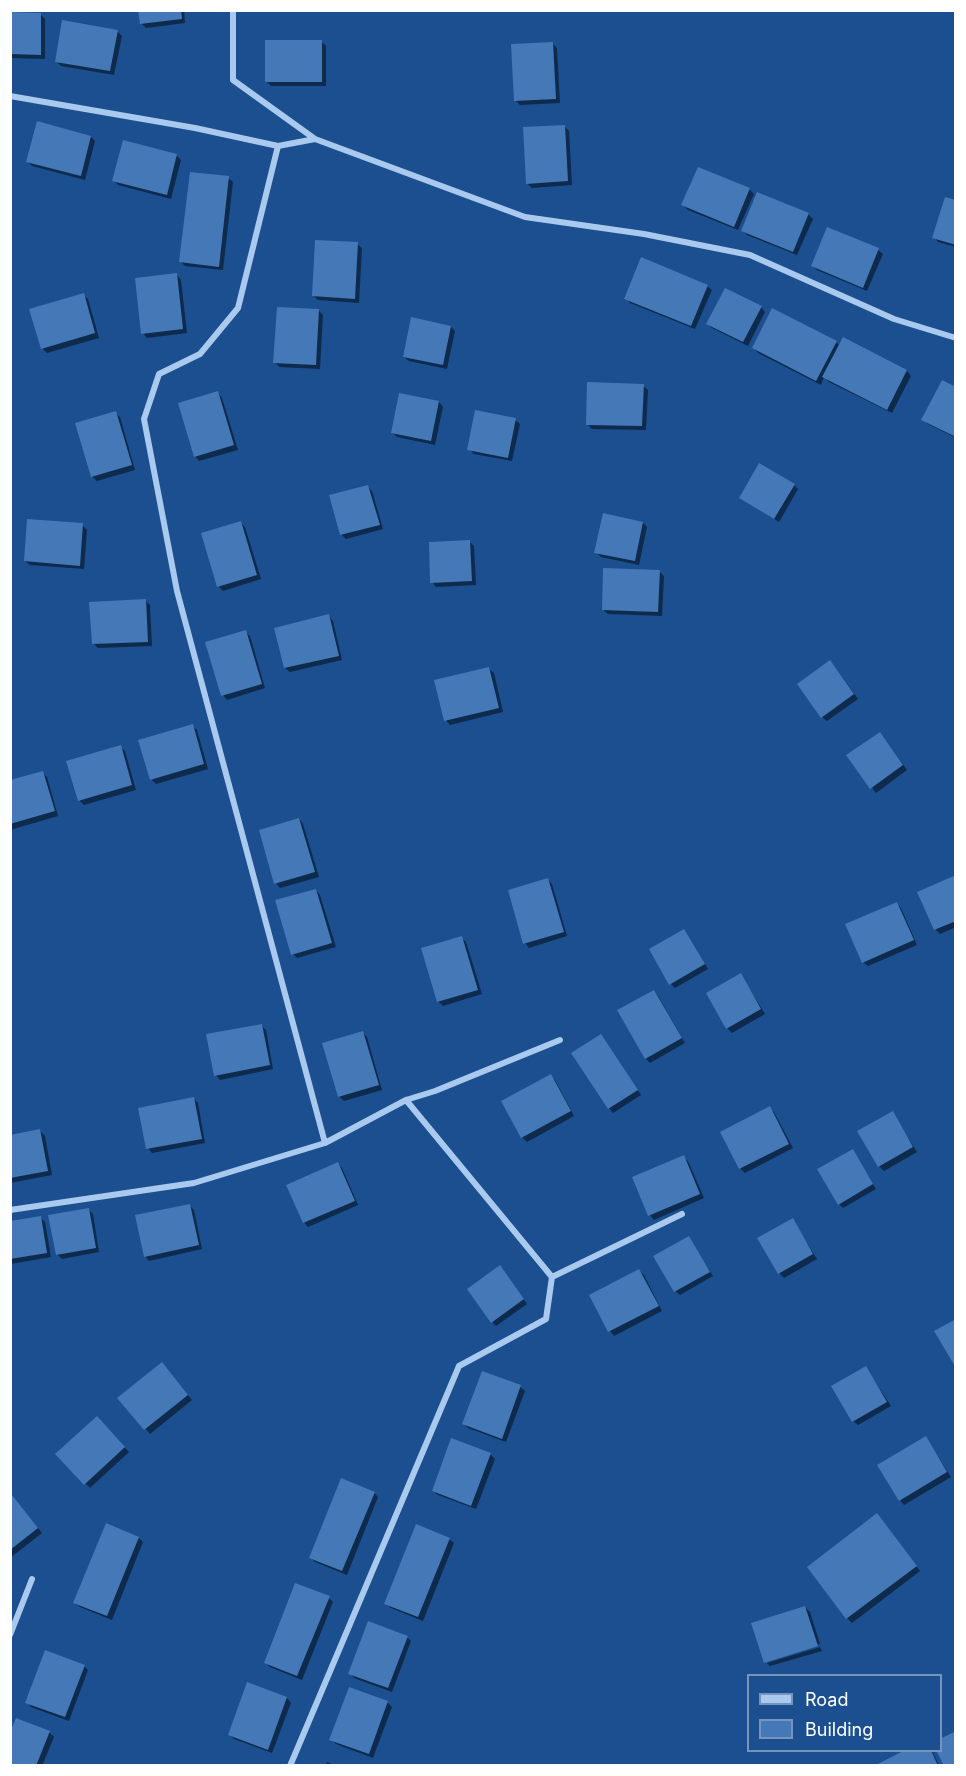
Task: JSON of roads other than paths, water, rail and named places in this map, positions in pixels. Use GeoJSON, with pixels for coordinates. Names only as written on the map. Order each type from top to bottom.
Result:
{"type":"FeatureCollection","features":[{"type":"Feature","properties":{"kind":"street"},"geometry":{"type":"LineString","coordinates":[[233,10],[233,80],[315,139],[525,217],[644,234],[750,255],[894,319],[956,338]]}},
{"type":"Feature","properties":{"kind":"street"},"geometry":{"type":"LineString","coordinates":[[10,96],[195,128],[278,146],[315,139]]}},
{"type":"Feature","properties":{"kind":"street"},"geometry":{"type":"LineString","coordinates":[[278,146],[238,308],[200,354],[159,374],[144,419],[177,591],[325,1143]]}},
{"type":"Feature","properties":{"kind":"street"},"geometry":{"type":"LineString","coordinates":[[10,1210],[194,1183],[325,1143],[406,1100],[435,1091],[560,1040]]}},
{"type":"Feature","properties":{"kind":"street"},"geometry":{"type":"LineString","coordinates":[[290,1766],[459,1366],[546,1319],[552,1277],[406,1100]]}},
{"type":"Feature","properties":{"kind":"street"},"geometry":{"type":"LineString","coordinates":[[552,1277],[682,1215]]}},
{"type":"Feature","properties":{"kind":"street"},"geometry":{"type":"LineString","coordinates":[[10,1635],[32,1579]]}}]}
